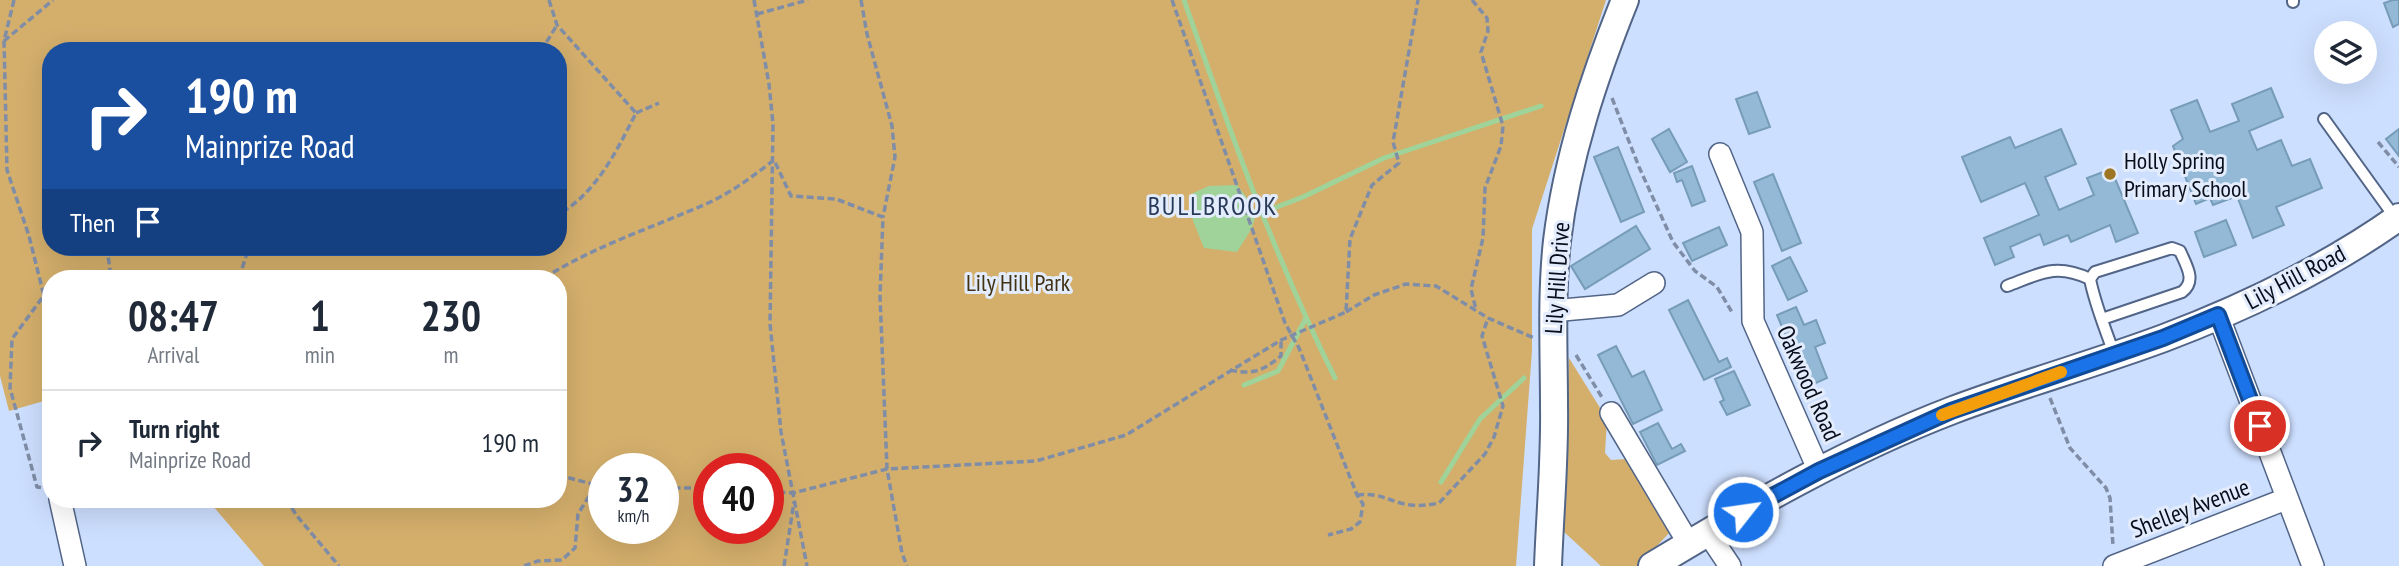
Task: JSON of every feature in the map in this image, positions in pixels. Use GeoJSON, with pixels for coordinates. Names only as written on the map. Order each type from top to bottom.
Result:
{"type":"FeatureCollection","features":[{"type":"Feature","properties":{"kind":"street","name":"Lily Hill Drive"},"geometry":{"type":"LineString","coordinates":[[1548,566],[1554,407],[1552,311],[1557,242],[1587,101],[1625,0]]}},
{"type":"Feature","properties":{"kind":"street","name":"Oakwood Road"},"geometry":{"type":"LineString","coordinates":[[1720,154],[1752,232],[1753,321],[1819,471]]}},
{"type":"Feature","properties":{"kind":"street","name":"Lily Hill Road"},"geometry":{"type":"LineString","coordinates":[[1652,566],[1819,471],[1951,411],[2115,354],[2258,298],[2330,261],[2397,218]]}},
{"type":"Feature","properties":{"kind":"street"},"geometry":{"type":"LineString","coordinates":[[1552,311],[1618,305],[1654,283]]}},
{"type":"Feature","properties":{"kind":"street"},"geometry":{"type":"LineString","coordinates":[[2218,315],[2313,566]]}},
{"type":"Feature","properties":{"kind":"street"},"geometry":{"type":"LineString","coordinates":[[1611,413],[1698,539],[1730,566]]}},
{"type":"Feature","properties":{"kind":"street","name":"Shelley Avenue"},"geometry":{"type":"LineString","coordinates":[[2114,566],[2286,499]]}},
{"type":"Feature","properties":{"kind":"street"},"geometry":{"type":"LineString","coordinates":[[58,508],[75,566]]}},
{"type":"Feature","properties":{"kind":"lane"},"geometry":{"type":"LineString","coordinates":[[2324,120],[2397,218]]}},
{"type":"Feature","properties":{"kind":"lane"},"geometry":{"type":"LineString","coordinates":[[2090,279],[2095,272],[2172,248],[2180,251],[2191,279],[2189,288],[2182,292],[2102,319]]}},
{"type":"Feature","properties":{"kind":"lane"},"geometry":{"type":"LineString","coordinates":[[2007,286],[2048,270],[2076,272],[2090,279],[2115,354]]}},
{"type":"Feature","properties":{"kind":"path"},"geometry":{"type":"LineString","coordinates":[[14,0],[4,41],[7,170],[29,236],[42,294]]}},
{"type":"Feature","properties":{"kind":"path"},"geometry":{"type":"LineString","coordinates":[[4,41],[53,0]]}},
{"type":"Feature","properties":{"kind":"path"},"geometry":{"type":"LineString","coordinates":[[549,0],[557,25],[636,113]]}},
{"type":"Feature","properties":{"kind":"path"},"geometry":{"type":"LineString","coordinates":[[754,0],[769,83],[774,160],[770,324],[781,432],[807,566]]}},
{"type":"Feature","properties":{"kind":"path"},"geometry":{"type":"LineString","coordinates":[[757,14],[808,0]]}},
{"type":"Feature","properties":{"kind":"path"},"geometry":{"type":"LineString","coordinates":[[861,0],[867,34],[892,126],[895,157],[883,217],[880,296],[887,469],[902,553],[907,566]]}},
{"type":"Feature","properties":{"kind":"path"},"geometry":{"type":"LineString","coordinates":[[1172,0],[1285,323],[1363,504],[1360,522],[1351,529],[1328,535]]}},
{"type":"Feature","properties":{"kind":"path"},"geometry":{"type":"LineString","coordinates":[[1346,312],[1350,239],[1372,184],[1399,163],[1393,142],[1418,0]]}},
{"type":"Feature","properties":{"kind":"path"},"geometry":{"type":"LineString","coordinates":[[1472,0],[1487,18],[1488,31],[1481,52],[1503,126],[1501,146],[1485,188],[1483,238],[1471,289],[1476,310]]}},
{"type":"Feature","properties":{"kind":"path"},"geometry":{"type":"LineString","coordinates":[[547,42],[557,25]]}},
{"type":"Feature","properties":{"kind":"path"},"geometry":{"type":"LineString","coordinates":[[1609,90],[1639,167],[1674,242],[1695,271],[1717,287],[1742,329],[1757,330]]}},
{"type":"Feature","properties":{"kind":"path"},"geometry":{"type":"LineString","coordinates":[[567,210],[609,167],[636,113],[659,103]]}},
{"type":"Feature","properties":{"kind":"path"},"geometry":{"type":"LineString","coordinates":[[2378,142],[2399,167]]}},
{"type":"Feature","properties":{"kind":"path"},"geometry":{"type":"LineString","coordinates":[[774,160],[791,196],[836,199],[883,217]]}},
{"type":"Feature","properties":{"kind":"path"},"geometry":{"type":"LineString","coordinates":[[557,270],[586,253],[708,203],[743,184],[774,160]]}},
{"type":"Feature","properties":{"kind":"path"},"geometry":{"type":"LineString","coordinates":[[784,492],[793,493],[887,469],[1036,461],[1126,435],[1281,340],[1346,312],[1374,295],[1406,284],[1436,286],[1488,318],[1526,336]]}},
{"type":"Feature","properties":{"kind":"path"},"geometry":{"type":"LineString","coordinates":[[42,299],[12,339],[10,388],[37,487],[42,489]]}},
{"type":"Feature","properties":{"kind":"path"},"geometry":{"type":"LineString","coordinates":[[1357,495],[1369,494],[1409,505],[1439,503],[1485,454],[1494,437],[1503,406],[1482,336],[1488,318]]}},
{"type":"Feature","properties":{"kind":"path"},"geometry":{"type":"LineString","coordinates":[[1230,370],[1248,374],[1266,368],[1281,356],[1281,340]]}},
{"type":"Feature","properties":{"kind":"path"},"geometry":{"type":"LineString","coordinates":[[1570,344],[1611,413]]}},
{"type":"Feature","properties":{"kind":"path"},"geometry":{"type":"LineString","coordinates":[[2043,378],[2070,448],[2106,488],[2110,498],[2114,566]]}},
{"type":"Feature","properties":{"kind":"path"},"geometry":{"type":"LineString","coordinates":[[567,477],[588,483]]}},
{"type":"Feature","properties":{"kind":"path"},"geometry":{"type":"LineString","coordinates":[[524,566],[538,561],[562,560],[575,548],[578,514],[588,498]]}},
{"type":"Feature","properties":{"kind":"path"},"geometry":{"type":"LineString","coordinates":[[784,566],[794,500]]}},
{"type":"Feature","properties":{"kind":"path"},"geometry":{"type":"LineString","coordinates":[[292,508],[340,566]]}},
{"type":"Feature","properties":{"kind":"green space","name":"Lily Hill Park"},"geometry":{"type":"Polygon","coordinates":[[[0,0],[1606,0],[1532,229],[1532,351],[1516,566],[264,566],[215,508],[567,508],[567,270],[42,270],[42,402],[9,411],[0,376],[0,0]]]}},
{"type":"Feature","properties":{"kind":"green space"},"geometry":{"type":"Polygon","coordinates":[[[1569,358],[1607,419],[1605,453],[1611,460],[1626,459],[1671,531],[1638,566],[1601,566],[1563,531],[1569,358]]]}},
{"type":"Feature","properties":{"kind":"shaded area"},"geometry":{"type":"Polygon","coordinates":[[[1237,185],[1254,212],[1255,218],[1250,232],[1237,252],[1204,248],[1193,221],[1191,194],[1209,186],[1237,185]]]}},
{"type":"Feature","properties":{"kind":"building"},"geometry":{"type":"Polygon","coordinates":[[[2399,0],[2399,24],[2393,27],[2384,3],[2399,0]]]}},
{"type":"Feature","properties":{"kind":"building"},"geometry":{"type":"Polygon","coordinates":[[[2271,88],[2283,117],[2249,131],[2257,150],[2281,140],[2292,166],[2310,159],[2322,188],[2276,207],[2284,225],[2253,238],[2237,196],[2213,205],[2210,198],[2196,204],[2173,146],[2183,139],[2171,110],[2197,100],[2210,132],[2239,121],[2232,104],[2271,88]]]}},
{"type":"Feature","properties":{"kind":"building"},"geometry":{"type":"Polygon","coordinates":[[[1757,92],[1770,127],[1749,134],[1736,99],[1757,92]]]}},
{"type":"Feature","properties":{"kind":"building"},"geometry":{"type":"Polygon","coordinates":[[[1669,129],[1687,162],[1670,172],[1652,139],[1669,129]]]}},
{"type":"Feature","properties":{"kind":"building"},"geometry":{"type":"Polygon","coordinates":[[[2061,129],[2076,164],[2045,177],[2059,210],[2094,195],[2087,178],[2111,169],[2138,233],[2116,242],[2110,225],[2071,242],[2068,235],[2044,245],[2040,234],[2010,247],[2014,257],[1995,265],[1984,238],[2039,215],[2025,183],[1981,202],[1962,157],[2010,137],[2015,148],[2061,129]]]}},
{"type":"Feature","properties":{"kind":"building"},"geometry":{"type":"Polygon","coordinates":[[[2399,129],[2399,156],[2386,139],[2399,129]]]}},
{"type":"Feature","properties":{"kind":"building"},"geometry":{"type":"Polygon","coordinates":[[[1618,147],[1644,212],[1621,222],[1594,157],[1618,147]]]}},
{"type":"Feature","properties":{"kind":"building"},"geometry":{"type":"Polygon","coordinates":[[[1692,166],[1705,201],[1692,206],[1682,180],[1677,182],[1674,173],[1692,166]]]}},
{"type":"Feature","properties":{"kind":"building"},"geometry":{"type":"Polygon","coordinates":[[[1773,174],[1801,243],[1782,251],[1754,182],[1773,174]]]}},
{"type":"Feature","properties":{"kind":"building"},"geometry":{"type":"Polygon","coordinates":[[[2226,220],[2236,245],[2204,257],[2195,232],[2226,220]]]}},
{"type":"Feature","properties":{"kind":"building"},"geometry":{"type":"Polygon","coordinates":[[[1636,226],[1650,249],[1585,289],[1571,266],[1636,226]]]}},
{"type":"Feature","properties":{"kind":"building"},"geometry":{"type":"Polygon","coordinates":[[[1719,227],[1727,245],[1692,261],[1683,243],[1719,227]]]}},
{"type":"Feature","properties":{"kind":"building"},"geometry":{"type":"Polygon","coordinates":[[[1790,257],[1807,291],[1788,300],[1772,266],[1790,257]]]}},
{"type":"Feature","properties":{"kind":"building"},"geometry":{"type":"Polygon","coordinates":[[[1688,300],[1719,362],[1727,358],[1731,367],[1704,380],[1669,310],[1688,300]]]}},
{"type":"Feature","properties":{"kind":"building"},"geometry":{"type":"Polygon","coordinates":[[[1796,307],[1804,325],[1816,320],[1825,343],[1815,347],[1827,378],[1807,387],[1777,315],[1796,307]]]}},
{"type":"Feature","properties":{"kind":"building"},"geometry":{"type":"Polygon","coordinates":[[[1616,346],[1632,377],[1644,371],[1662,410],[1633,424],[1598,355],[1616,346]]]}},
{"type":"Feature","properties":{"kind":"building"},"geometry":{"type":"Polygon","coordinates":[[[1734,371],[1750,405],[1727,415],[1720,402],[1724,400],[1715,379],[1734,371]]]}},
{"type":"Feature","properties":{"kind":"building"},"geometry":{"type":"Polygon","coordinates":[[[1658,423],[1672,449],[1681,444],[1685,451],[1657,465],[1640,432],[1658,423]]]}},
{"type":"Feature","properties":{"kind":"waterway"},"geometry":{"type":"LineString","coordinates":[[1184,0],[1272,239],[1335,378]]}},
{"type":"Feature","properties":{"kind":"waterway"},"geometry":{"type":"LineString","coordinates":[[1254,212],[1261,213],[1303,197],[1384,158],[1541,106]]}},
{"type":"Feature","properties":{"kind":"waterway"},"geometry":{"type":"LineString","coordinates":[[1244,385],[1278,371],[1305,320]]}},
{"type":"Feature","properties":{"kind":"waterway"},"geometry":{"type":"LineString","coordinates":[[1441,482],[1480,419],[1524,378]]}},
{"type":"Feature","properties":{"kind":"slow traffic"},"geometry":{"type":"LineString","coordinates":[[1942,415],[2061,372]]}},
{"type":"Feature","properties":{"kind":"place","name":"Holly Spring Primary School"},"geometry":{"type":"Point","coordinates":[2110,174]}},
{"type":"Feature","properties":{"kind":"district","name":"BULLBROOK"},"geometry":{"type":"Point","coordinates":[1213,205]}},
{"type":"Feature","properties":{"kind":"route"},"geometry":{"type":"LineString","coordinates":[[1743,512],[1819,471],[1951,411],[2163,338],[2218,315],[2260,426]]}}]}
